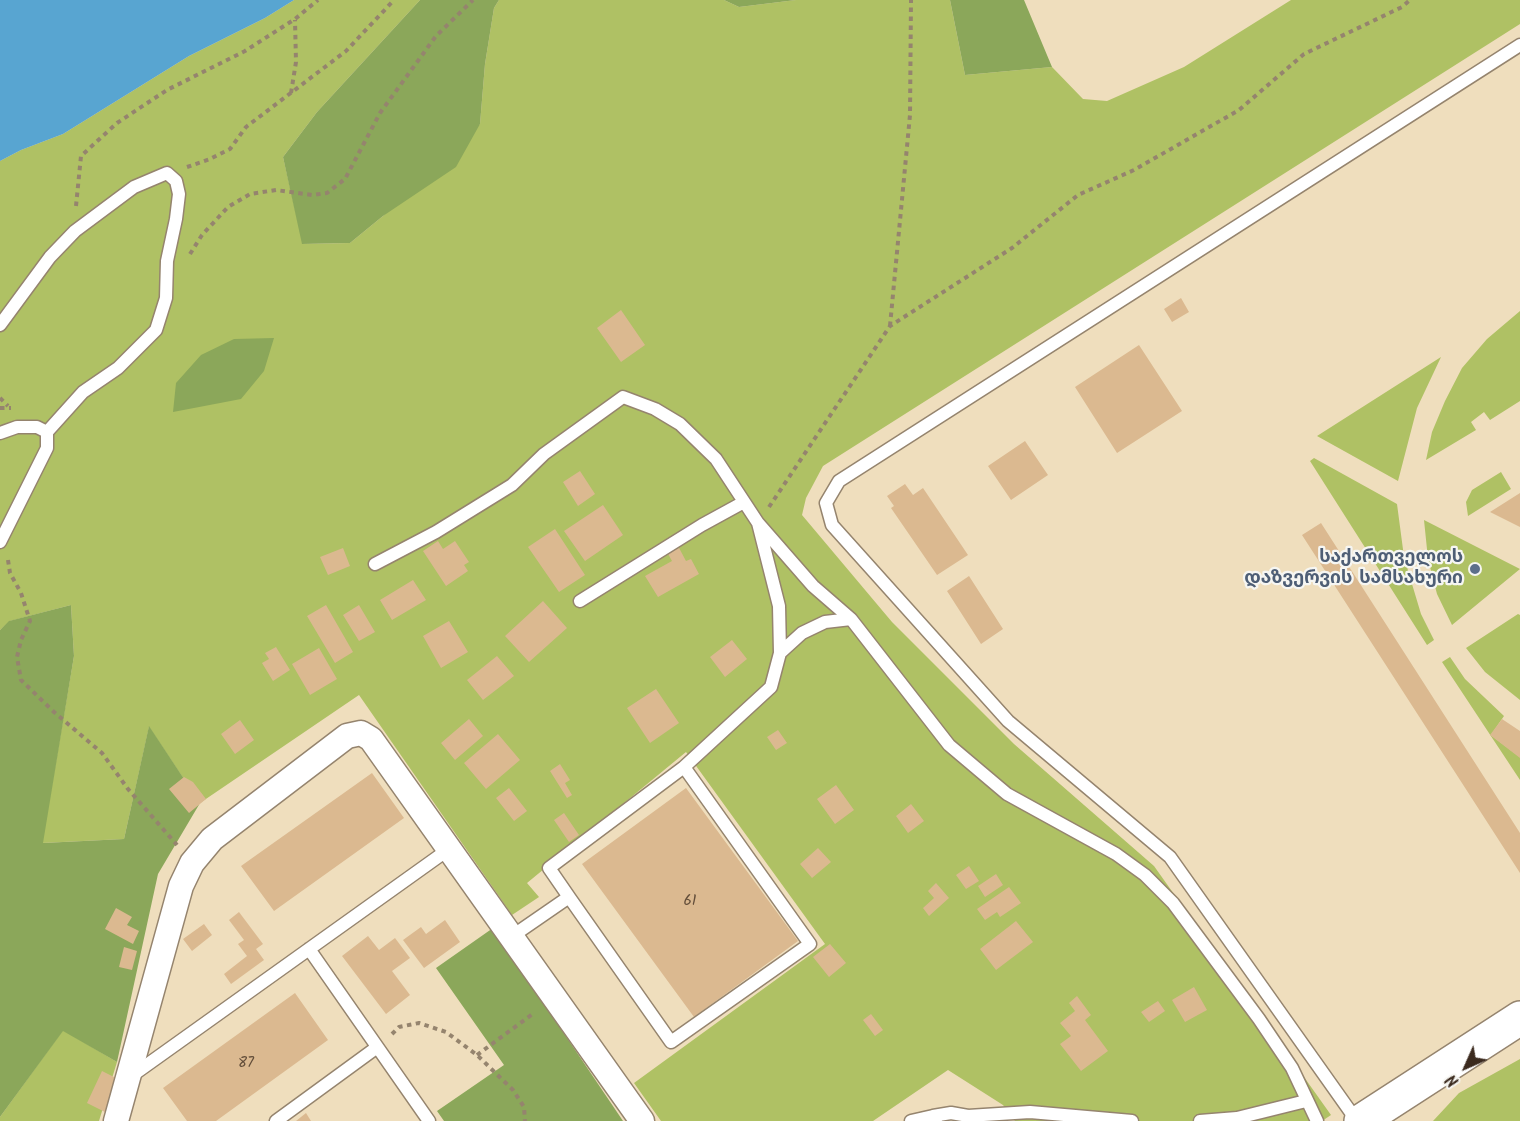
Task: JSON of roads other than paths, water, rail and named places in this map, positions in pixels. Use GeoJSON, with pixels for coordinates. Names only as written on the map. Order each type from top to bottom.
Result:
{"type":"FeatureCollection","features":[{"type":"Feature","properties":{"kind":"main road"},"geometry":{"type":"LineString","coordinates":[[1359,1121],[1520,1018]]}},
{"type":"Feature","properties":{"kind":"street"},"geometry":{"type":"LineString","coordinates":[[116,1121],[181,886],[192,863],[221,832],[347,736],[361,733],[371,739],[642,1121]]}},
{"type":"Feature","properties":{"kind":"lane"},"geometry":{"type":"LineString","coordinates":[[1359,1121],[1170,857],[1008,721],[832,525],[826,503],[839,481],[1520,45]]}},
{"type":"Feature","properties":{"kind":"lane"},"geometry":{"type":"LineString","coordinates":[[0,326],[50,256],[75,231],[134,187],[167,173],[176,181],[179,194],[167,261],[166,298],[156,330],[118,368],[83,392],[47,432],[47,447],[2,539]]}},
{"type":"Feature","properties":{"kind":"lane"},"geometry":{"type":"LineString","coordinates":[[375,564],[436,532],[512,485],[544,454],[623,398],[655,409],[680,424],[716,459],[758,523],[813,586],[852,620],[949,745],[1007,794],[1116,854],[1145,875],[1173,903],[1260,1019],[1292,1068],[1317,1121]]}},
{"type":"Feature","properties":{"kind":"lane"},"geometry":{"type":"LineString","coordinates":[[0,433],[17,426],[37,427],[47,432]]}},
{"type":"Feature","properties":{"kind":"lane"},"geometry":{"type":"LineString","coordinates":[[580,601],[702,525],[744,502]]}},
{"type":"Feature","properties":{"kind":"lane"},"geometry":{"type":"LineString","coordinates":[[684,767],[810,944],[671,1042],[549,868],[684,767],[771,687],[780,653],[779,606],[758,523]]}},
{"type":"Feature","properties":{"kind":"lane"},"geometry":{"type":"LineString","coordinates":[[780,653],[802,633],[825,622],[852,620]]}},
{"type":"Feature","properties":{"kind":"lane"},"geometry":{"type":"LineString","coordinates":[[128,1079],[449,849]]}},
{"type":"Feature","properties":{"kind":"lane"},"geometry":{"type":"LineString","coordinates":[[511,937],[568,897]]}},
{"type":"Feature","properties":{"kind":"lane"},"geometry":{"type":"LineString","coordinates":[[309,949],[429,1121]]}},
{"type":"Feature","properties":{"kind":"lane"},"geometry":{"type":"LineString","coordinates":[[276,1121],[376,1048]]}},
{"type":"Feature","properties":{"kind":"lane"},"geometry":{"type":"LineString","coordinates":[[1200,1121],[1237,1118],[1306,1101]]}},
{"type":"Feature","properties":{"kind":"lane"},"geometry":{"type":"LineString","coordinates":[[911,1121],[934,1119],[951,1113],[968,1116],[1030,1112],[1132,1121]]}},
{"type":"Feature","properties":{"kind":"water"},"geometry":{"type":"Polygon","coordinates":[[[0,0],[294,0],[265,18],[189,56],[63,134],[21,150],[0,161],[0,0]]]}},
{"type":"Feature","properties":{"kind":"place","name":"საქართველოს დაზვერვის სამსახური"},"geometry":{"type":"Point","coordinates":[1475,569]}}]}
